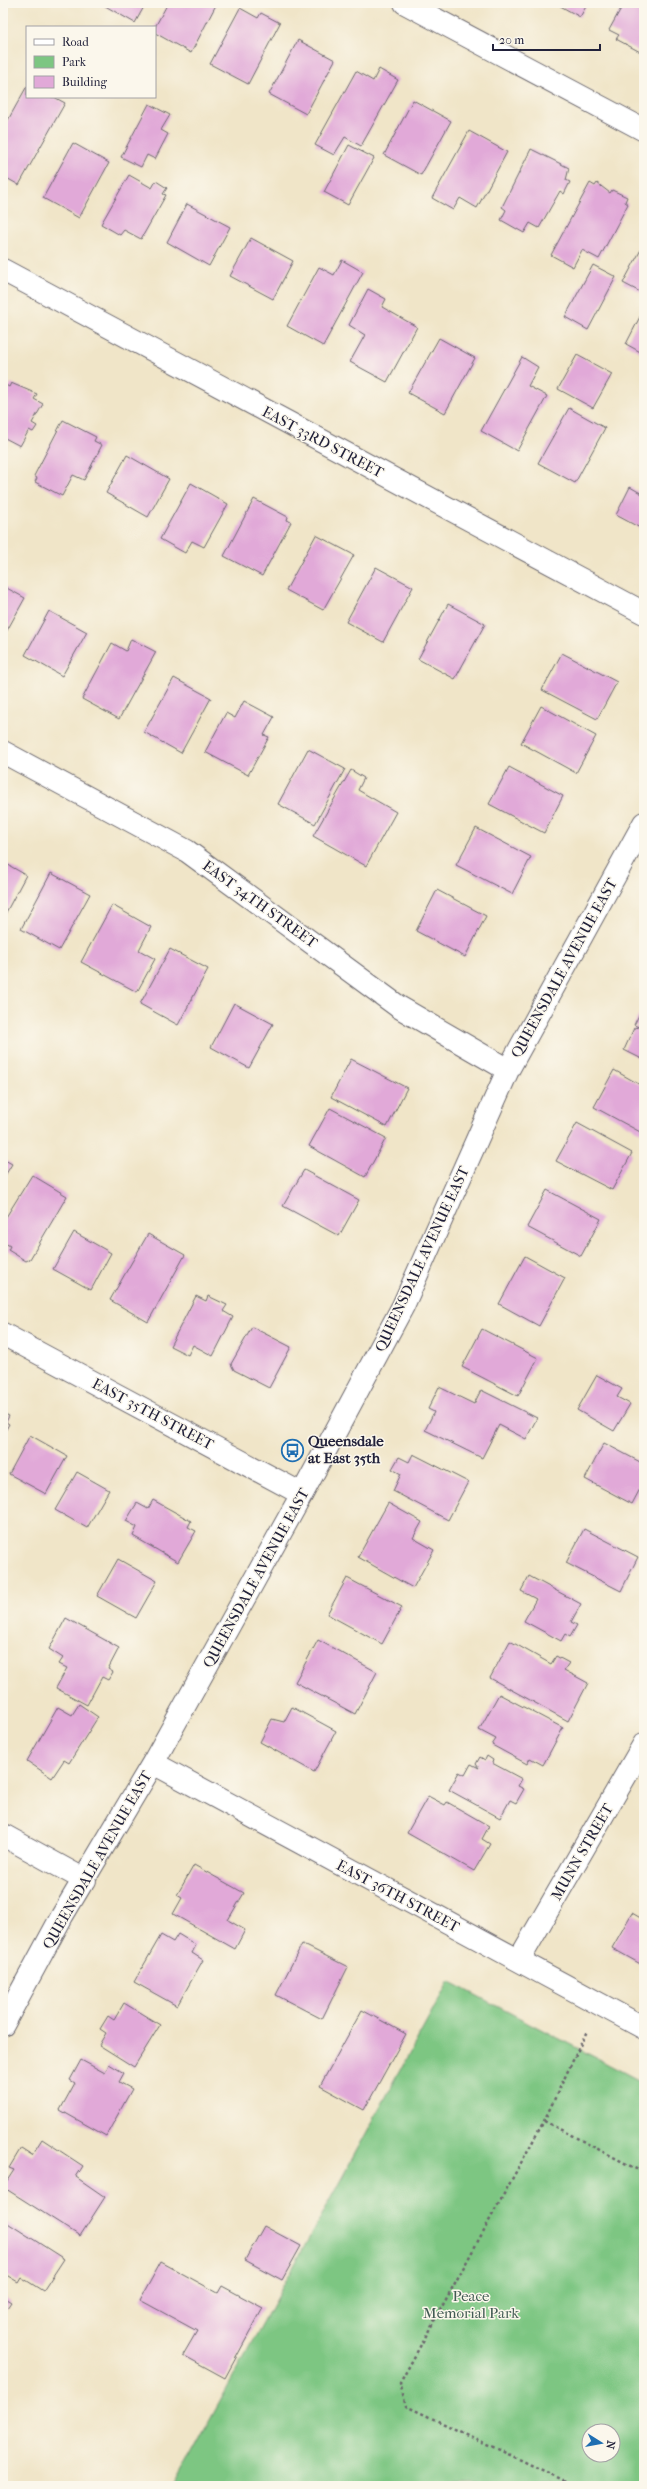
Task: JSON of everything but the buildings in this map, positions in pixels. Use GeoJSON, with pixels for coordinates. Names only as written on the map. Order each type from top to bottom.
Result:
{"type":"FeatureCollection","features":[{"type":"Feature","properties":{"kind":"street"},"geometry":{"type":"LineString","coordinates":[[405,3],[644,130]]}},
{"type":"Feature","properties":{"kind":"street","name":"EAST 33RD STREET"},"geometry":{"type":"LineString","coordinates":[[3,270],[644,613]]}},
{"type":"Feature","properties":{"kind":"street","name":"EAST 34TH STREET"},"geometry":{"type":"LineString","coordinates":[[3,752],[187,851],[399,1007],[508,1070]]}},
{"type":"Feature","properties":{"kind":"street","name":"QUEENSDALE AVENUE EAST"},"geometry":{"type":"LineString","coordinates":[[3,2025],[62,1916],[85,1880],[153,1763],[302,1494],[403,1306],[508,1070],[644,823]]}},
{"type":"Feature","properties":{"kind":"street","name":"EAST 35TH STREET"},"geometry":{"type":"LineString","coordinates":[[3,1334],[302,1494]]}},
{"type":"Feature","properties":{"kind":"street","name":"MUNN STREET"},"geometry":{"type":"LineString","coordinates":[[519,1960],[644,1744]]}},
{"type":"Feature","properties":{"kind":"street","name":"EAST 36TH STREET"},"geometry":{"type":"LineString","coordinates":[[153,1763],[644,2028]]}},
{"type":"Feature","properties":{"kind":"street"},"geometry":{"type":"LineString","coordinates":[[3,1835],[85,1880]]}},
{"type":"Feature","properties":{"kind":"path"},"geometry":{"type":"LineString","coordinates":[[576,2486],[406,2406],[400,2383],[544,2121],[601,2004]]}},
{"type":"Feature","properties":{"kind":"path"},"geometry":{"type":"LineString","coordinates":[[544,2121],[644,2173]]}},
{"type":"Feature","properties":{"kind":"green space","name":"Peace Memorial Park"},"geometry":{"type":"Polygon","coordinates":[[[449,1981],[644,2083],[644,2486],[174,2486],[449,1981]]]}},
{"type":"Feature","properties":{"kind":"place","name":"Queensdale at East 35th"},"geometry":{"type":"Point","coordinates":[292,1450]}}]}
